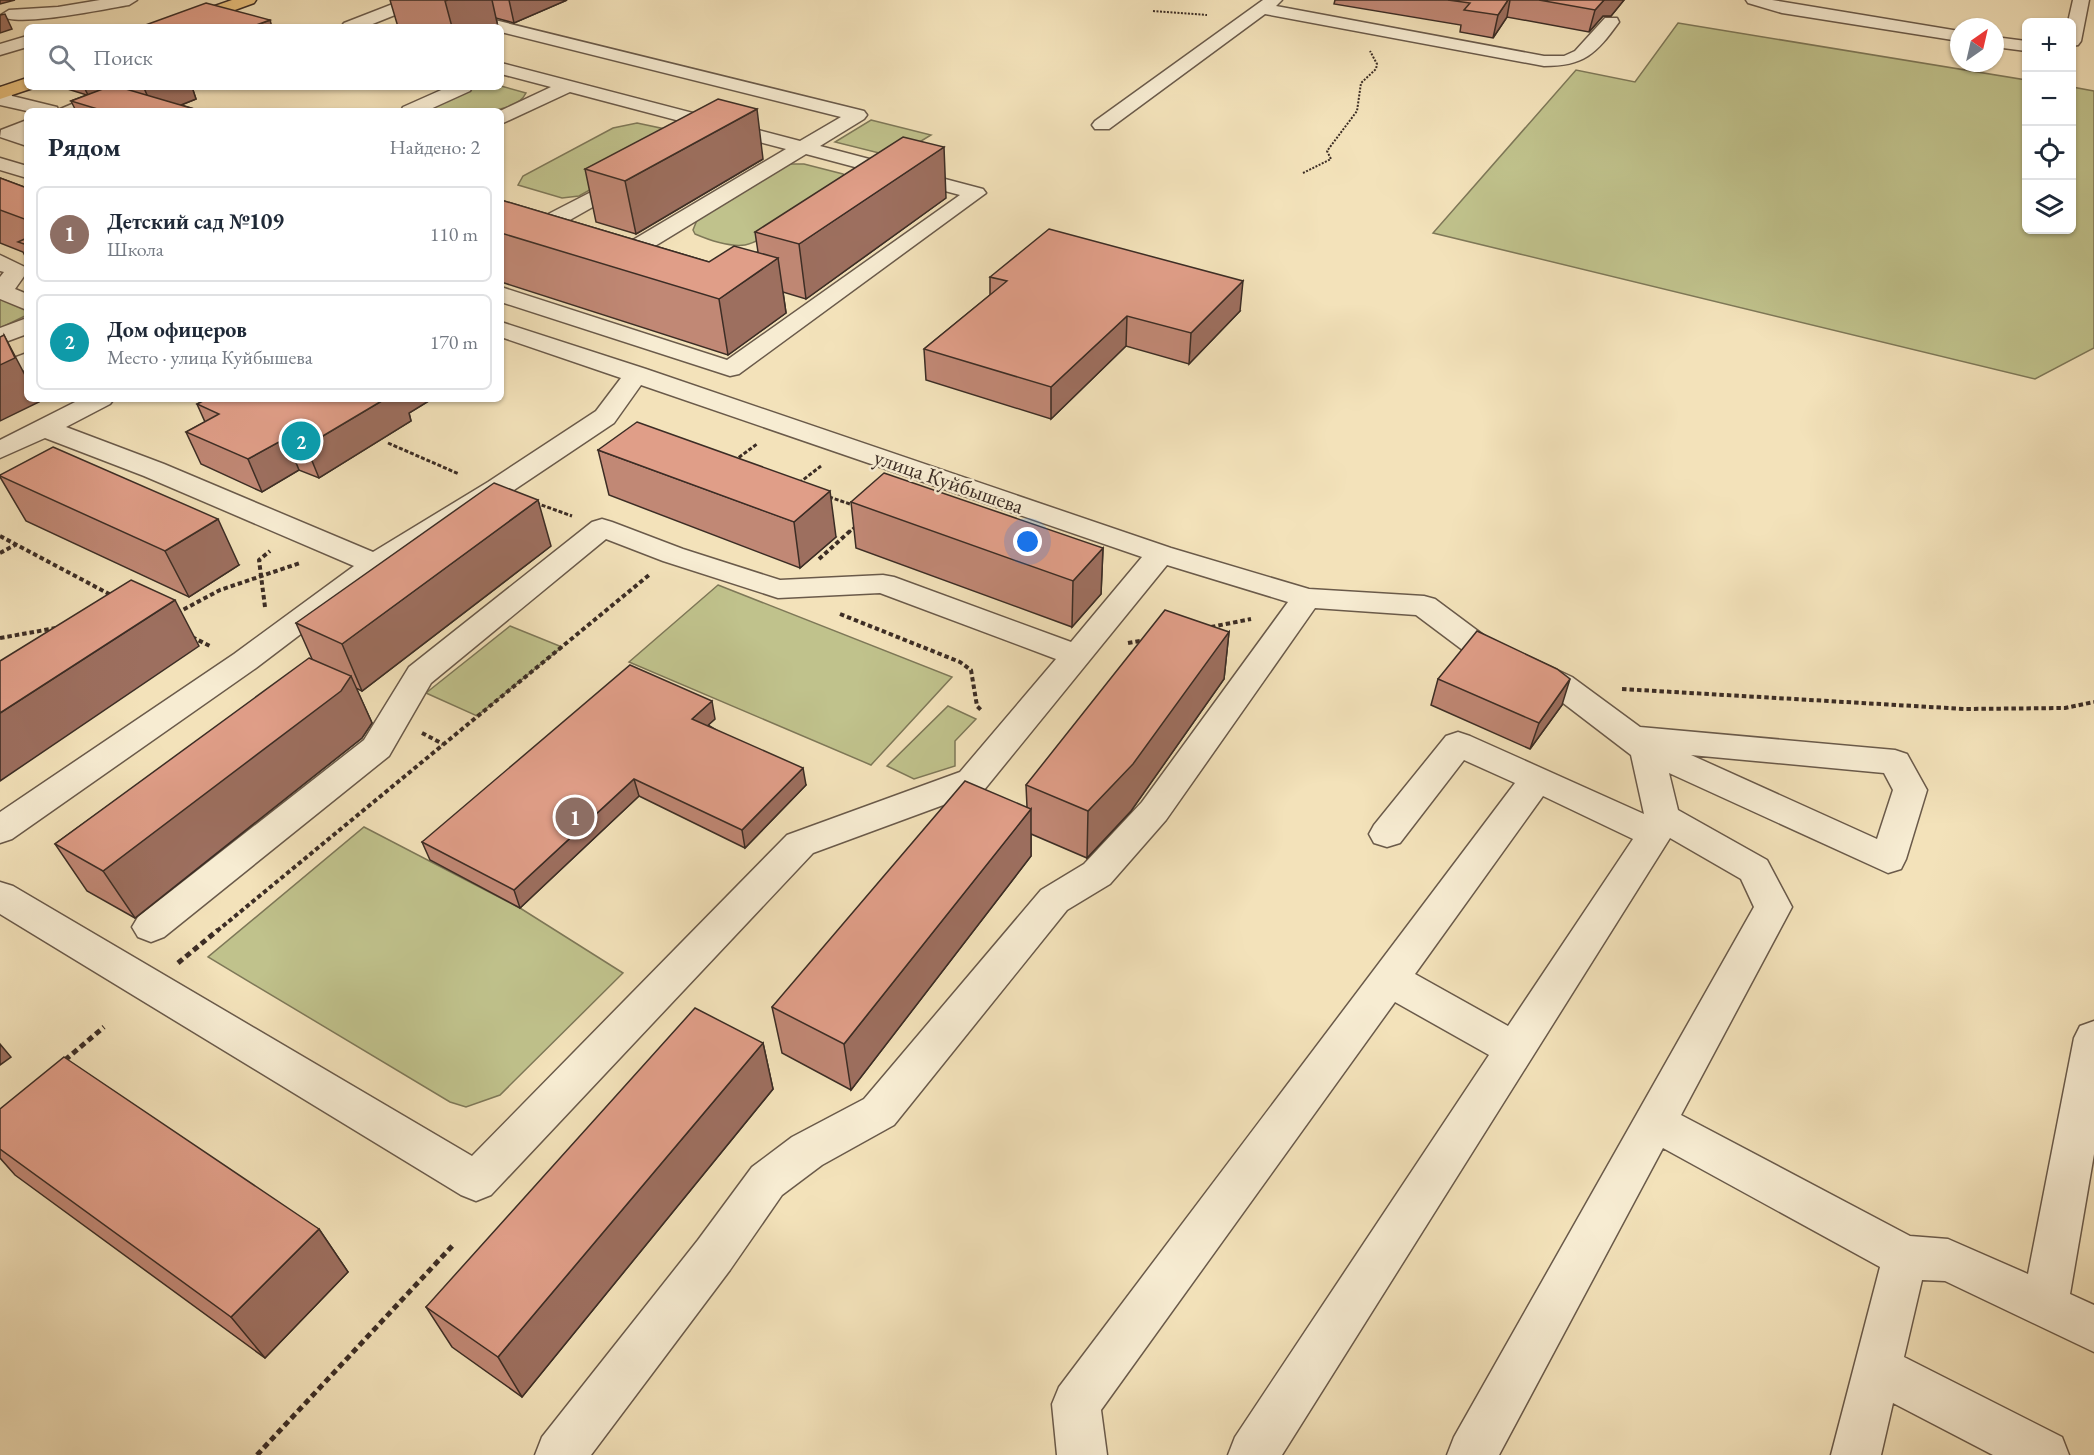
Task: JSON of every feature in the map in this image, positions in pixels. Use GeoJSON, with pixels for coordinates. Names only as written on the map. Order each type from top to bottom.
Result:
{"type":"FeatureCollection","features":[{"type":"Feature","properties":{"kind":"main road"},"geometry":{"type":"LineString","coordinates":[[182,24],[256,1]]}},
{"type":"Feature","properties":{"kind":"main road"},"geometry":{"type":"LineString","coordinates":[[204,24],[256,1]]}},
{"type":"Feature","properties":{"kind":"main road"},"geometry":{"type":"LineString","coordinates":[[1,89],[24,76]]}},
{"type":"Feature","properties":{"kind":"main road"},"geometry":{"type":"LineString","coordinates":[[1,89],[24,85]]}},
{"type":"Feature","properties":{"kind":"street"},"geometry":{"type":"LineString","coordinates":[[5,14],[67,11],[129,0]]}},
{"type":"Feature","properties":{"kind":"street"},"geometry":{"type":"LineString","coordinates":[[1754,0],[1782,8],[1950,35]]}},
{"type":"Feature","properties":{"kind":"street"},"geometry":{"type":"LineString","coordinates":[[1855,20],[1862,0]]}},
{"type":"Feature","properties":{"kind":"street"},"geometry":{"type":"LineString","coordinates":[[2076,23],[2081,0]]}},
{"type":"Feature","properties":{"kind":"street"},"geometry":{"type":"LineString","coordinates":[[358,24],[409,4],[490,24]]}},
{"type":"Feature","properties":{"kind":"street"},"geometry":{"type":"LineString","coordinates":[[1102,125],[1269,4],[1355,25],[1556,62],[1575,59],[1581,55],[1611,22]]}},
{"type":"Feature","properties":{"kind":"street"},"geometry":{"type":"LineString","coordinates":[[5,14],[22,19],[28,24]]}},
{"type":"Feature","properties":{"kind":"street"},"geometry":{"type":"LineString","coordinates":[[504,28],[857,115],[615,252],[647,262]]}},
{"type":"Feature","properties":{"kind":"street"},"geometry":{"type":"LineString","coordinates":[[0,50],[24,42]]}},
{"type":"Feature","properties":{"kind":"street"},"geometry":{"type":"LineString","coordinates":[[2004,43],[2022,45]]}},
{"type":"Feature","properties":{"kind":"street"},"geometry":{"type":"LineString","coordinates":[[504,70],[976,193],[730,369],[504,295]]}},
{"type":"Feature","properties":{"kind":"street"},"geometry":{"type":"LineString","coordinates":[[504,117],[567,86]]}},
{"type":"Feature","properties":{"kind":"street"},"geometry":{"type":"LineString","coordinates":[[1,89],[3,100],[37,108]]}},
{"type":"Feature","properties":{"kind":"street"},"geometry":{"type":"LineString","coordinates":[[417,108],[456,90]]}},
{"type":"Feature","properties":{"kind":"street"},"geometry":{"type":"LineString","coordinates":[[75,108],[98,99],[130,108]]}},
{"type":"Feature","properties":{"kind":"street"},"geometry":{"type":"LineString","coordinates":[[693,143],[723,126]]}},
{"type":"Feature","properties":{"kind":"street"},"geometry":{"type":"LineString","coordinates":[[24,127],[8,134],[24,139]]}},
{"type":"Feature","properties":{"kind":"street"},"geometry":{"type":"LineString","coordinates":[[565,237],[528,226],[651,166]]}},
{"type":"Feature","properties":{"kind":"street"},"geometry":{"type":"LineString","coordinates":[[864,186],[889,170]]}},
{"type":"Feature","properties":{"kind":"street"},"geometry":{"type":"LineString","coordinates":[[0,262],[17,270],[1,291],[24,302]]}},
{"type":"Feature","properties":{"kind":"street"},"geometry":{"type":"LineString","coordinates":[[790,304],[812,311]]}},
{"type":"Feature","properties":{"kind":"street"},"geometry":{"type":"LineString","coordinates":[[0,338],[24,326]]}},
{"type":"Feature","properties":{"kind":"street","name":"улица Куйбышева"},"geometry":{"type":"LineString","coordinates":[[504,340],[637,374],[1161,554],[1307,598],[1424,606],[1475,644],[1561,685],[1640,743],[1888,859],[1910,790],[1895,762],[1640,743]]}},
{"type":"Feature","properties":{"kind":"street"},"geometry":{"type":"LineString","coordinates":[[0,373],[24,361]]}},
{"type":"Feature","properties":{"kind":"street"},"geometry":{"type":"LineString","coordinates":[[0,830],[245,661],[375,564],[498,488],[605,417],[637,374]]}},
{"type":"Feature","properties":{"kind":"street"},"geometry":{"type":"LineString","coordinates":[[0,450],[95,402]]}},
{"type":"Feature","properties":{"kind":"street"},"geometry":{"type":"LineString","coordinates":[[44,428],[154,470],[375,564]]}},
{"type":"Feature","properties":{"kind":"street"},"geometry":{"type":"LineString","coordinates":[[151,927],[377,748],[420,675],[602,528],[673,555],[782,589],[883,584],[1078,656]]}},
{"type":"Feature","properties":{"kind":"street"},"geometry":{"type":"LineString","coordinates":[[0,896],[476,1181],[800,844],[972,781],[1161,554]]}},
{"type":"Feature","properties":{"kind":"street"},"geometry":{"type":"LineString","coordinates":[[560,1455],[714,1255],[767,1181],[807,1151],[879,1112],[1054,900],[1097,874],[1154,811],[1307,598]]}},
{"type":"Feature","properties":{"kind":"street"},"geometry":{"type":"LineString","coordinates":[[1253,1455],[1658,826],[1640,743]]}},
{"type":"Feature","properties":{"kind":"street"},"geometry":{"type":"LineString","coordinates":[[1387,834],[1458,744],[1537,779],[1658,826],[1754,870],[1773,907],[1472,1455]]}},
{"type":"Feature","properties":{"kind":"street"},"geometry":{"type":"LineString","coordinates":[[1082,1455],[1076,1404],[1537,779]]}},
{"type":"Feature","properties":{"kind":"street"},"geometry":{"type":"LineString","coordinates":[[1389,979],[1515,1050]]}},
{"type":"Feature","properties":{"kind":"street"},"geometry":{"type":"LineString","coordinates":[[2045,1305],[2094,1038]]}},
{"type":"Feature","properties":{"kind":"street"},"geometry":{"type":"LineString","coordinates":[[1655,1122],[1905,1257],[1948,1260],[2094,1329]]}},
{"type":"Feature","properties":{"kind":"street"},"geometry":{"type":"LineString","coordinates":[[1856,1455],[1905,1257]]}},
{"type":"Feature","properties":{"kind":"street"},"geometry":{"type":"LineString","coordinates":[[1878,1369],[2044,1455]]}},
{"type":"Feature","properties":{"kind":"path"},"geometry":{"type":"LineString","coordinates":[[1153,11],[1196,16],[1269,4]]}},
{"type":"Feature","properties":{"kind":"path"},"geometry":{"type":"LineString","coordinates":[[1304,173],[1330,159],[1327,151],[1357,111],[1361,83],[1376,69],[1377,64],[1355,25]]}},
{"type":"Feature","properties":{"kind":"path"},"geometry":{"type":"LineString","coordinates":[[743,466],[732,463],[765,438]]}},
{"type":"Feature","properties":{"kind":"path"},"geometry":{"type":"LineString","coordinates":[[388,443],[459,474]]}},
{"type":"Feature","properties":{"kind":"path"},"geometry":{"type":"LineString","coordinates":[[807,489],[796,486],[827,461]]}},
{"type":"Feature","properties":{"kind":"path"},"geometry":{"type":"LineString","coordinates":[[828,497],[861,508]]}},
{"type":"Feature","properties":{"kind":"path"},"geometry":{"type":"LineString","coordinates":[[532,501],[602,528]]}},
{"type":"Feature","properties":{"kind":"path"},"geometry":{"type":"LineString","coordinates":[[863,519],[782,589],[960,662],[971,670],[977,706],[981,711]]}},
{"type":"Feature","properties":{"kind":"path"},"geometry":{"type":"LineString","coordinates":[[0,536],[115,597]]}},
{"type":"Feature","properties":{"kind":"path"},"geometry":{"type":"LineString","coordinates":[[0,553],[15,544]]}},
{"type":"Feature","properties":{"kind":"path"},"geometry":{"type":"LineString","coordinates":[[265,607],[259,560],[273,548]]}},
{"type":"Feature","properties":{"kind":"path"},"geometry":{"type":"LineString","coordinates":[[178,963],[673,555]]}},
{"type":"Feature","properties":{"kind":"path"},"geometry":{"type":"LineString","coordinates":[[171,616],[220,590],[304,562]]}},
{"type":"Feature","properties":{"kind":"path"},"geometry":{"type":"LineString","coordinates":[[1200,629],[1258,618]]}},
{"type":"Feature","properties":{"kind":"path"},"geometry":{"type":"LineString","coordinates":[[0,638],[67,626]]}},
{"type":"Feature","properties":{"kind":"path"},"geometry":{"type":"LineString","coordinates":[[183,632],[214,648]]}},
{"type":"Feature","properties":{"kind":"path"},"geometry":{"type":"LineString","coordinates":[[1119,644],[1154,638]]}},
{"type":"Feature","properties":{"kind":"path"},"geometry":{"type":"LineString","coordinates":[[1561,685],[1965,709],[2065,708],[2094,702]]}},
{"type":"Feature","properties":{"kind":"path"},"geometry":{"type":"LineString","coordinates":[[392,719],[443,744]]}},
{"type":"Feature","properties":{"kind":"path"},"geometry":{"type":"LineString","coordinates":[[61,1064],[104,1027]]}},
{"type":"Feature","properties":{"kind":"path"},"geometry":{"type":"LineString","coordinates":[[257,1455],[454,1244]]}},
{"type":"Feature","properties":{"kind":"green space"},"geometry":{"type":"Polygon","coordinates":[[[1678,23],[1950,68],[1950,72],[1977,72],[2022,79],[2022,234],[2076,234],[2076,88],[2094,91],[2094,348],[2035,379],[1433,233],[1576,70],[1635,82],[1678,23]]]}},
{"type":"Feature","properties":{"kind":"green space"},"geometry":{"type":"Polygon","coordinates":[[[504,87],[526,93],[519,101],[503,108],[427,108],[468,90],[504,90],[504,87]]]}},
{"type":"Feature","properties":{"kind":"green space"},"geometry":{"type":"Polygon","coordinates":[[[871,120],[931,135],[895,157],[835,142],[871,120]]]}},
{"type":"Feature","properties":{"kind":"green space"},"geometry":{"type":"Polygon","coordinates":[[[637,123],[665,129],[668,146],[579,196],[562,198],[518,185],[523,176],[613,128],[637,123]]]}},
{"type":"Feature","properties":{"kind":"green space"},"geometry":{"type":"Polygon","coordinates":[[[804,164],[847,177],[798,216],[754,242],[733,245],[695,234],[693,230],[697,220],[784,166],[804,164]]]}},
{"type":"Feature","properties":{"kind":"green space"},"geometry":{"type":"Polygon","coordinates":[[[0,298],[24,308],[24,316],[0,328],[0,298]]]}},
{"type":"Feature","properties":{"kind":"green space"},"geometry":{"type":"Polygon","coordinates":[[[718,585],[952,677],[871,765],[629,662],[718,585]]]}},
{"type":"Feature","properties":{"kind":"green space"},"geometry":{"type":"Polygon","coordinates":[[[510,626],[562,647],[477,716],[426,693],[510,626]]]}},
{"type":"Feature","properties":{"kind":"green space"},"geometry":{"type":"Polygon","coordinates":[[[948,706],[976,719],[955,741],[955,766],[914,779],[887,766],[948,706]]]}},
{"type":"Feature","properties":{"kind":"green space"},"geometry":{"type":"Polygon","coordinates":[[[364,827],[520,908],[623,973],[500,1095],[466,1107],[450,1102],[208,957],[364,827]]]}},
{"type":"Feature","properties":{"kind":"building"},"geometry":{"type":"Polygon","coordinates":[[[1448,0],[1508,0],[1498,15],[1464,10],[1470,3],[1448,0]]]}},
{"type":"Feature","properties":{"kind":"building"},"geometry":{"type":"Polygon","coordinates":[[[1539,0],[1604,0],[1595,10],[1539,0]]]}},
{"type":"Feature","properties":{"kind":"building"},"geometry":{"type":"Polygon","coordinates":[[[206,3],[270,20],[259,24],[148,24],[206,3]]]}},
{"type":"Feature","properties":{"kind":"building"},"geometry":{"type":"Polygon","coordinates":[[[100,90],[129,90],[191,108],[94,108],[71,101],[100,90]]]}},
{"type":"Feature","properties":{"kind":"building"},"geometry":{"type":"Polygon","coordinates":[[[718,99],[757,109],[625,181],[585,169],[718,99]]]}},
{"type":"Feature","properties":{"kind":"building"},"geometry":{"type":"Polygon","coordinates":[[[903,137],[944,147],[799,244],[755,232],[903,137]]]}},
{"type":"Feature","properties":{"kind":"building"},"geometry":{"type":"Polygon","coordinates":[[[0,178],[24,187],[24,219],[0,210],[0,178]]]}},
{"type":"Feature","properties":{"kind":"building"},"geometry":{"type":"Polygon","coordinates":[[[504,201],[709,262],[734,246],[778,258],[719,299],[504,234],[504,201]]]}},
{"type":"Feature","properties":{"kind":"building"},"geometry":{"type":"Polygon","coordinates":[[[1049,229],[1243,281],[1191,333],[1127,316],[1051,387],[924,349],[1007,281],[990,277],[1049,229]]]}},
{"type":"Feature","properties":{"kind":"building"},"geometry":{"type":"Polygon","coordinates":[[[4,335],[15,358],[0,365],[0,337],[4,335]]]}},
{"type":"Feature","properties":{"kind":"building"},"geometry":{"type":"Polygon","coordinates":[[[201,402],[380,402],[306,446],[286,438],[248,459],[186,432],[219,414],[197,404],[201,402]]]}},
{"type":"Feature","properties":{"kind":"building"},"geometry":{"type":"Polygon","coordinates":[[[637,422],[830,491],[794,522],[598,450],[637,422]]]}},
{"type":"Feature","properties":{"kind":"building"},"geometry":{"type":"Polygon","coordinates":[[[53,447],[218,519],[165,551],[0,476],[53,447]]]}},
{"type":"Feature","properties":{"kind":"building"},"geometry":{"type":"Polygon","coordinates":[[[884,473],[1103,548],[1073,581],[851,502],[884,473]]]}},
{"type":"Feature","properties":{"kind":"building"},"geometry":{"type":"Polygon","coordinates":[[[494,483],[538,500],[342,644],[296,623],[494,483]]]}},
{"type":"Feature","properties":{"kind":"building"},"geometry":{"type":"Polygon","coordinates":[[[131,580],[175,600],[0,713],[0,661],[131,580]]]}},
{"type":"Feature","properties":{"kind":"building"},"geometry":{"type":"Polygon","coordinates":[[[1165,610],[1229,632],[1133,764],[1088,811],[1026,785],[1165,610]]]}},
{"type":"Feature","properties":{"kind":"building"},"geometry":{"type":"Polygon","coordinates":[[[1477,631],[1557,669],[1570,679],[1539,723],[1438,679],[1477,631]]]}},
{"type":"Feature","properties":{"kind":"building"},"geometry":{"type":"Polygon","coordinates":[[[309,658],[351,676],[341,691],[103,871],[55,844],[309,658]]]}},
{"type":"Feature","properties":{"kind":"building"},"geometry":{"type":"Polygon","coordinates":[[[630,665],[712,701],[692,719],[803,768],[742,830],[634,779],[514,890],[422,842],[630,665]]]}},
{"type":"Feature","properties":{"kind":"building"},"geometry":{"type":"Polygon","coordinates":[[[965,781],[1031,809],[844,1044],[772,1007],[965,781]]]}},
{"type":"Feature","properties":{"kind":"building"},"geometry":{"type":"Polygon","coordinates":[[[695,1008],[763,1043],[498,1357],[426,1307],[695,1008]]]}},
{"type":"Feature","properties":{"kind":"building"},"geometry":{"type":"Polygon","coordinates":[[[64,1057],[319,1229],[231,1317],[0,1149],[0,1109],[64,1057]]]}},
{"type":"Feature","properties":{"kind":"place","name":"Дом офицеров"},"geometry":{"type":"Point","coordinates":[301,441]}},
{"type":"Feature","properties":{"kind":"place","name":"Детский сад №109"},"geometry":{"type":"Point","coordinates":[575,817]}}]}
